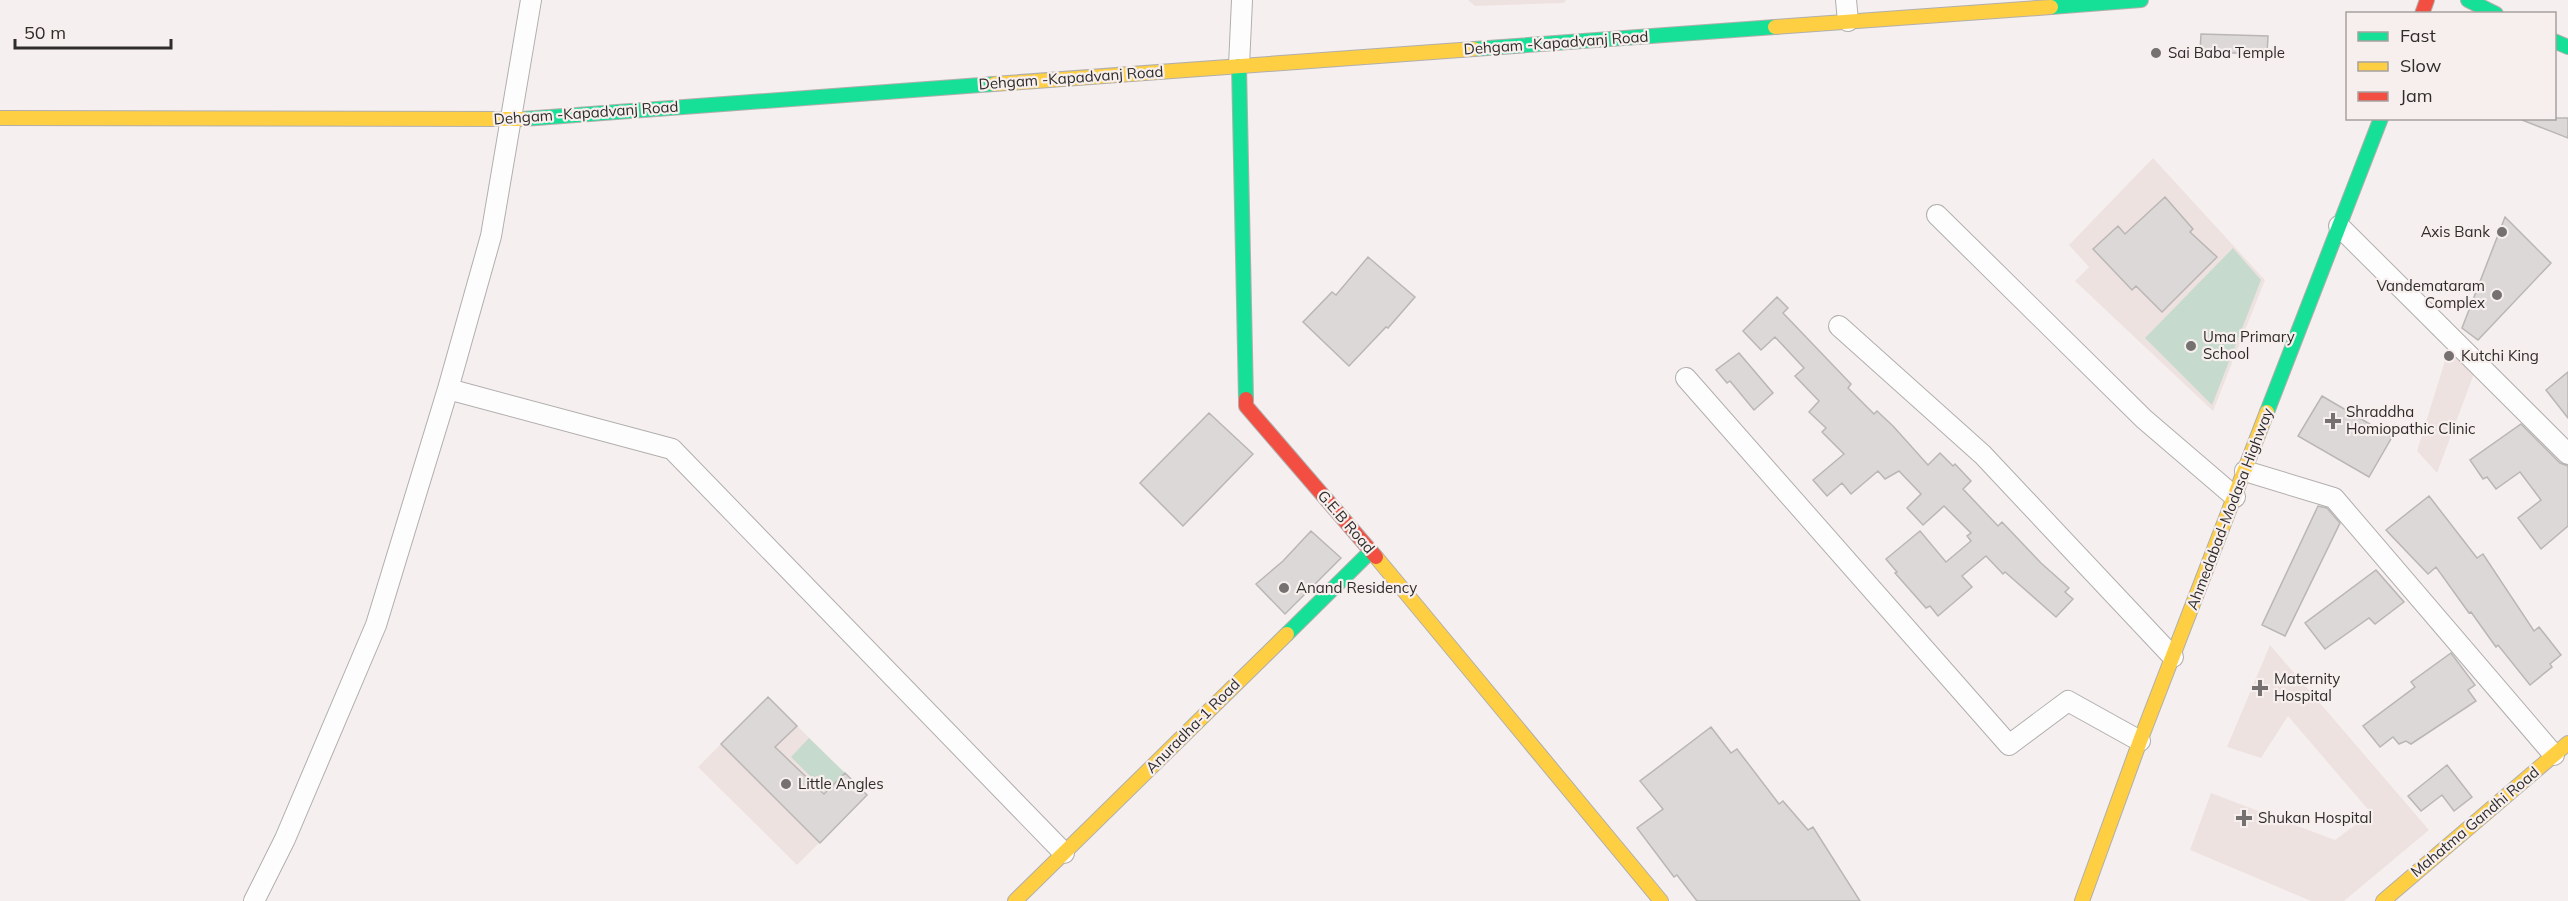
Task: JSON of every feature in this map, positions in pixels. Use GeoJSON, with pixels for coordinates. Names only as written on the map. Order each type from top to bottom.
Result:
{"type":"FeatureCollection","features":[{"type":"Feature","properties":{"kind":"main road","name":"Dehgam -Kapadvanj Road"},"geometry":{"type":"LineString","coordinates":[[0,118],[511,120],[2080,2],[2140,0]]}},
{"type":"Feature","properties":{"kind":"main road"},"geometry":{"type":"LineString","coordinates":[[2468,0],[2492,12]]}},
{"type":"Feature","properties":{"kind":"main road","name":"G.E.B Road"},"geometry":{"type":"LineString","coordinates":[[1239,66],[1246,406],[1371,551],[1661,901]]}},
{"type":"Feature","properties":{"kind":"main road","name":"Ahmedabad-Modasa Highway"},"geometry":{"type":"LineString","coordinates":[[2082,901],[2140,741],[2380,120]]}},
{"type":"Feature","properties":{"kind":"main road","name":"Anuradha-1 Road"},"geometry":{"type":"LineString","coordinates":[[1015,901],[1371,551]]}},
{"type":"Feature","properties":{"kind":"main road","name":"Mahatma Gandhi Road"},"geometry":{"type":"LineString","coordinates":[[2383,901],[2561,749]]}},
{"type":"Feature","properties":{"kind":"street"},"geometry":{"type":"LineString","coordinates":[[254,901],[290,828],[376,625],[448,389],[491,236],[531,0]]}},
{"type":"Feature","properties":{"kind":"street"},"geometry":{"type":"LineString","coordinates":[[1239,66],[1242,0]]}},
{"type":"Feature","properties":{"kind":"street"},"geometry":{"type":"LineString","coordinates":[[1846,0],[1848,21]]}},
{"type":"Feature","properties":{"kind":"street"},"geometry":{"type":"LineString","coordinates":[[1937,215],[2144,419],[2235,497]]}},
{"type":"Feature","properties":{"kind":"street"},"geometry":{"type":"LineString","coordinates":[[2339,226],[2568,454]]}},
{"type":"Feature","properties":{"kind":"street"},"geometry":{"type":"LineString","coordinates":[[1839,326],[1983,455],[2173,657]]}},
{"type":"Feature","properties":{"kind":"street"},"geometry":{"type":"LineString","coordinates":[[1686,378],[2009,745],[2068,701],[2140,741]]}},
{"type":"Feature","properties":{"kind":"street"},"geometry":{"type":"LineString","coordinates":[[448,389],[672,449],[1064,853]]}},
{"type":"Feature","properties":{"kind":"street"},"geometry":{"type":"LineString","coordinates":[[2245,471],[2334,498],[2561,749]]}},
{"type":"Feature","properties":{"kind":"shaded area"},"geometry":{"type":"Polygon","coordinates":[[[1468,0],[1566,0],[1564,3],[1475,6],[1468,0]]]}},
{"type":"Feature","properties":{"kind":"shaded area","name":"Uma Primary School"},"geometry":{"type":"Polygon","coordinates":[[[2153,158],[2265,280],[2213,411],[2075,281],[2089,267],[2069,245],[2153,158]]]}},
{"type":"Feature","properties":{"kind":"shaded area"},"geometry":{"type":"Polygon","coordinates":[[[2452,338],[2475,371],[2437,473],[2417,451],[2452,338]]]}},
{"type":"Feature","properties":{"kind":"shaded area"},"geometry":{"type":"Polygon","coordinates":[[[2270,645],[2429,830],[2344,901],[2311,901],[2190,850],[2211,793],[2335,840],[2371,813],[2288,716],[2261,758],[2227,747],[2270,645]]]}},
{"type":"Feature","properties":{"kind":"shaded area","name":"Little Angles"},"geometry":{"type":"Polygon","coordinates":[[[768,697],[867,795],[797,865],[698,767],[768,697]]]}},
{"type":"Feature","properties":{"kind":"green space"},"geometry":{"type":"Polygon","coordinates":[[[2233,248],[2261,280],[2212,405],[2145,338],[2233,248]]]}},
{"type":"Feature","properties":{"kind":"green space"},"geometry":{"type":"Polygon","coordinates":[[[809,738],[845,773],[826,792],[791,757],[809,738]]]}},
{"type":"Feature","properties":{"kind":"building"},"geometry":{"type":"Polygon","coordinates":[[[2201,34],[2268,36],[2267,54],[2200,52],[2201,34]]]}},
{"type":"Feature","properties":{"kind":"building"},"geometry":{"type":"Polygon","coordinates":[[[2568,118],[2568,138],[2522,120],[2568,118]]]}},
{"type":"Feature","properties":{"kind":"building"},"geometry":{"type":"Polygon","coordinates":[[[2165,197],[2193,229],[2190,232],[2217,257],[2162,312],[2136,286],[2132,290],[2093,249],[2118,226],[2125,234],[2165,197]]]}},
{"type":"Feature","properties":{"kind":"building","name":"Vandemataram Complex"},"geometry":{"type":"Polygon","coordinates":[[[2505,217],[2551,263],[2478,340],[2462,328],[2505,217]]]}},
{"type":"Feature","properties":{"kind":"building"},"geometry":{"type":"Polygon","coordinates":[[[1368,257],[1415,297],[1388,328],[1386,327],[1349,366],[1303,322],[1332,292],[1336,295],[1368,257]]]}},
{"type":"Feature","properties":{"kind":"building"},"geometry":{"type":"Polygon","coordinates":[[[1777,297],[1788,308],[1783,313],[1851,384],[1848,388],[1874,414],[1877,411],[1893,426],[1928,465],[1940,453],[1953,466],[1955,464],[1971,481],[1963,489],[1998,526],[2002,522],[2041,563],[2069,588],[2065,592],[2073,599],[2056,617],[2005,572],[2003,574],[1986,556],[1962,576],[1972,587],[1938,616],[1930,606],[1926,608],[1895,573],[1897,572],[1886,559],[1920,531],[1946,562],[1971,541],[1967,536],[1971,533],[1944,506],[1923,525],[1907,508],[1921,494],[1899,471],[1885,479],[1878,471],[1851,494],[1842,483],[1827,496],[1813,480],[1844,454],[1822,432],[1826,428],[1809,412],[1819,401],[1795,376],[1804,368],[1775,337],[1761,350],[1743,331],[1777,297]]]}},
{"type":"Feature","properties":{"kind":"building"},"geometry":{"type":"Polygon","coordinates":[[[1739,353],[1773,393],[1754,410],[1730,381],[1727,383],[1716,370],[1739,353]]]}},
{"type":"Feature","properties":{"kind":"building"},"geometry":{"type":"Polygon","coordinates":[[[2568,372],[2568,418],[2546,390],[2568,372]]]}},
{"type":"Feature","properties":{"kind":"building"},"geometry":{"type":"Polygon","coordinates":[[[2322,396],[2392,437],[2369,477],[2298,436],[2322,396]]]}},
{"type":"Feature","properties":{"kind":"building"},"geometry":{"type":"Polygon","coordinates":[[[1209,413],[1253,454],[1183,526],[1140,483],[1209,413]]]}},
{"type":"Feature","properties":{"kind":"building"},"geometry":{"type":"Polygon","coordinates":[[[2521,424],[2560,463],[2568,466],[2568,526],[2541,549],[2518,518],[2541,500],[2520,472],[2496,489],[2487,477],[2483,479],[2470,460],[2521,424]]]}},
{"type":"Feature","properties":{"kind":"building"},"geometry":{"type":"Polygon","coordinates":[[[2429,496],[2477,558],[2483,554],[2534,631],[2539,627],[2561,655],[2550,664],[2552,667],[2530,685],[2498,645],[2496,647],[2436,567],[2428,574],[2386,530],[2429,496]]]}},
{"type":"Feature","properties":{"kind":"building"},"geometry":{"type":"Polygon","coordinates":[[[2318,506],[2327,508],[2340,523],[2285,636],[2262,625],[2318,506]]]}},
{"type":"Feature","properties":{"kind":"building"},"geometry":{"type":"Polygon","coordinates":[[[1311,531],[1341,558],[1285,614],[1256,584],[1283,561],[1311,531]]]}},
{"type":"Feature","properties":{"kind":"building"},"geometry":{"type":"Polygon","coordinates":[[[2376,570],[2404,602],[2375,624],[2369,618],[2325,649],[2305,623],[2376,570]]]}},
{"type":"Feature","properties":{"kind":"building"},"geometry":{"type":"Polygon","coordinates":[[[2451,653],[2475,685],[2468,690],[2476,701],[2411,744],[2406,741],[2399,744],[2393,737],[2380,747],[2363,726],[2415,687],[2411,682],[2451,653]]]}},
{"type":"Feature","properties":{"kind":"building"},"geometry":{"type":"Polygon","coordinates":[[[768,697],[797,726],[775,747],[824,794],[845,773],[867,795],[820,843],[721,744],[768,697]]]}},
{"type":"Feature","properties":{"kind":"building"},"geometry":{"type":"Polygon","coordinates":[[[1711,727],[1731,753],[1737,749],[1779,804],[1783,801],[1808,830],[1813,827],[1860,901],[1697,901],[1677,875],[1674,877],[1637,828],[1663,809],[1640,781],[1711,727]]]}},
{"type":"Feature","properties":{"kind":"building"},"geometry":{"type":"Polygon","coordinates":[[[2447,765],[2472,797],[2454,811],[2442,795],[2421,811],[2408,796],[2447,765]]]}},
{"type":"Feature","properties":{"kind":"traffic: fast"},"geometry":{"type":"LineString","coordinates":[[2051,7],[2141,0]]}},
{"type":"Feature","properties":{"kind":"traffic: fast"},"geometry":{"type":"LineString","coordinates":[[2468,0],[2492,12]]}},
{"type":"Feature","properties":{"kind":"traffic: fast"},"geometry":{"type":"LineString","coordinates":[[1474,49],[1775,27]]}},
{"type":"Feature","properties":{"kind":"traffic: fast"},"geometry":{"type":"LineString","coordinates":[[2556,42],[2568,47]]}},
{"type":"Feature","properties":{"kind":"traffic: fast"},"geometry":{"type":"LineString","coordinates":[[1239,66],[1246,399]]}},
{"type":"Feature","properties":{"kind":"traffic: fast"},"geometry":{"type":"LineString","coordinates":[[523,119],[994,84]]}},
{"type":"Feature","properties":{"kind":"traffic: fast"},"geometry":{"type":"LineString","coordinates":[[2267,412],[2380,120]]}},
{"type":"Feature","properties":{"kind":"traffic: fast"},"geometry":{"type":"LineString","coordinates":[[1287,634],[1371,551]]}},
{"type":"Feature","properties":{"kind":"traffic: slow"},"geometry":{"type":"LineString","coordinates":[[1775,27],[2051,7]]}},
{"type":"Feature","properties":{"kind":"traffic: slow"},"geometry":{"type":"LineString","coordinates":[[994,84],[1474,49]]}},
{"type":"Feature","properties":{"kind":"traffic: slow"},"geometry":{"type":"LineString","coordinates":[[0,118],[523,119]]}},
{"type":"Feature","properties":{"kind":"traffic: slow"},"geometry":{"type":"LineString","coordinates":[[2082,901],[2140,741],[2267,412]]}},
{"type":"Feature","properties":{"kind":"traffic: slow"},"geometry":{"type":"LineString","coordinates":[[1376,557],[1661,901]]}},
{"type":"Feature","properties":{"kind":"traffic: slow"},"geometry":{"type":"LineString","coordinates":[[1015,901],[1287,634]]}},
{"type":"Feature","properties":{"kind":"traffic: slow"},"geometry":{"type":"LineString","coordinates":[[2383,901],[2568,743]]}},
{"type":"Feature","properties":{"kind":"traffic: jam"},"geometry":{"type":"LineString","coordinates":[[2423,12],[2427,0]]}},
{"type":"Feature","properties":{"kind":"traffic: jam"},"geometry":{"type":"LineString","coordinates":[[1246,399],[1246,406],[1376,557]]}},
{"type":"Feature","properties":{"kind":"place","name":"Sai Baba Temple"},"geometry":{"type":"Point","coordinates":[2156,53]}},
{"type":"Feature","properties":{"kind":"place","name":"Axis Bank"},"geometry":{"type":"Point","coordinates":[2502,232]}},
{"type":"Feature","properties":{"kind":"place","name":"Vandemataram Complex"},"geometry":{"type":"Point","coordinates":[2497,295]}},
{"type":"Feature","properties":{"kind":"place","name":"Uma Primary School"},"geometry":{"type":"Point","coordinates":[2191,346]}},
{"type":"Feature","properties":{"kind":"place","name":"Kutchi King"},"geometry":{"type":"Point","coordinates":[2449,356]}},
{"type":"Feature","properties":{"kind":"place","name":"Shraddha Homiopathic Clinic"},"geometry":{"type":"Point","coordinates":[2333,421]}},
{"type":"Feature","properties":{"kind":"place","name":"Anand Residency"},"geometry":{"type":"Point","coordinates":[1284,588]}},
{"type":"Feature","properties":{"kind":"place","name":"Maternity Hospital"},"geometry":{"type":"Point","coordinates":[2260,688]}},
{"type":"Feature","properties":{"kind":"place","name":"Little Angles"},"geometry":{"type":"Point","coordinates":[786,784]}},
{"type":"Feature","properties":{"kind":"place","name":"Shukan Hospital"},"geometry":{"type":"Point","coordinates":[2244,818]}}]}
